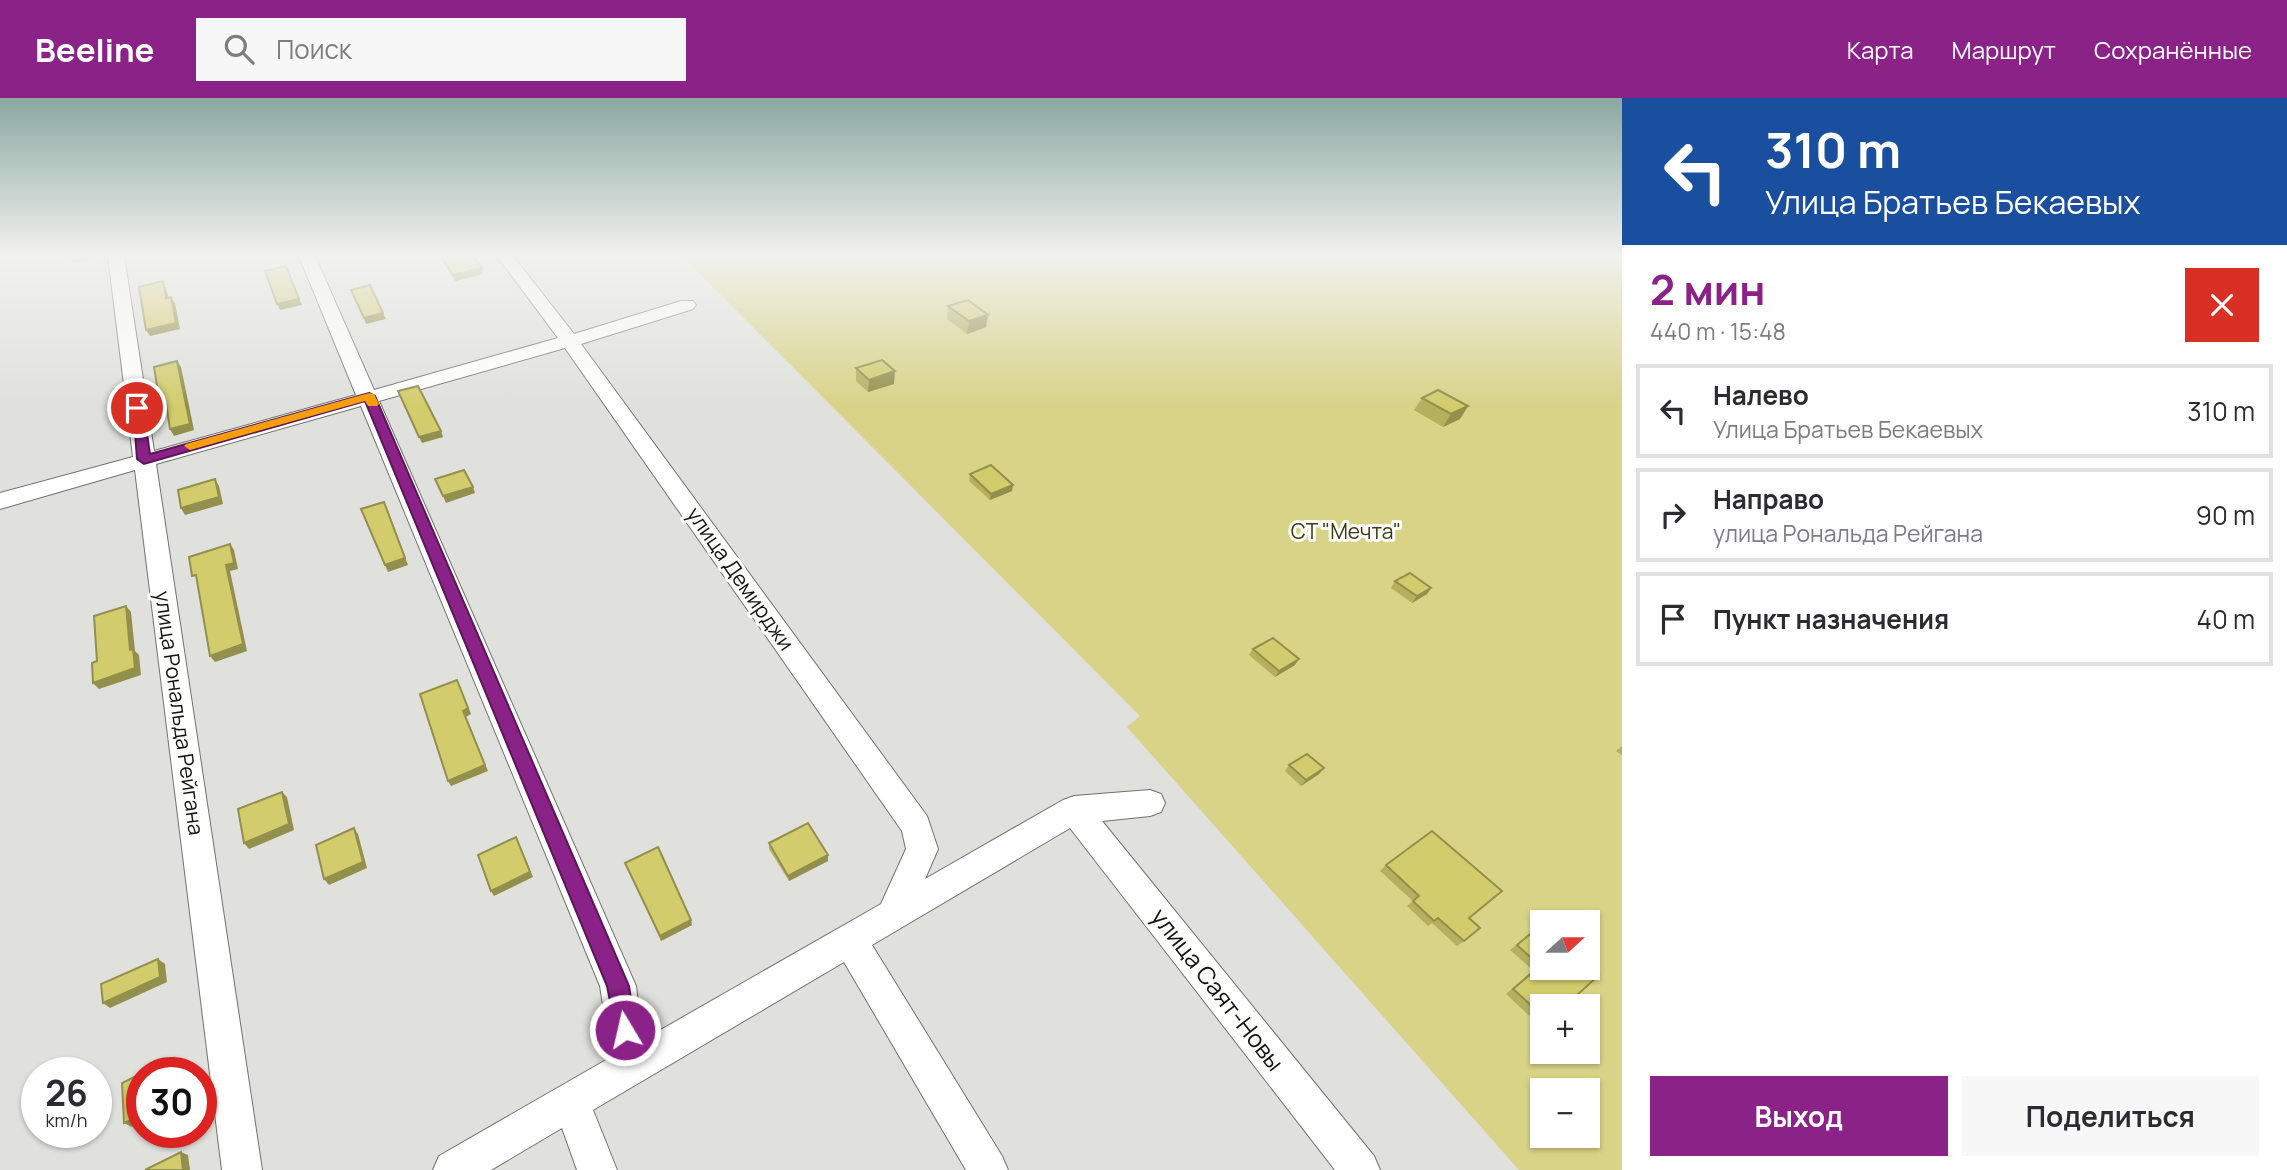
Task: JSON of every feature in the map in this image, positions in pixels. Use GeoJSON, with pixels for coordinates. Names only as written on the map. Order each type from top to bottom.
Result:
{"type":"FeatureCollection","features":[{"type":"Feature","properties":{"kind":"street","name":"улица Рональда Рейгана"},"geometry":{"type":"LineString","coordinates":[[123,306],[242,1170]]}},
{"type":"Feature","properties":{"kind":"street"},"geometry":{"type":"LineString","coordinates":[[329,306],[618,986],[625,1030],[625,1070]]}},
{"type":"Feature","properties":{"kind":"street","name":"улица Демирджи"},"geometry":{"type":"LineString","coordinates":[[543,306],[916,826],[922,849],[893,915]]}},
{"type":"Feature","properties":{"kind":"street"},"geometry":{"type":"LineString","coordinates":[[0,501],[652,318],[684,306]]}},
{"type":"Feature","properties":{"kind":"street"},"geometry":{"type":"LineString","coordinates":[[453,1170],[1074,810],[1150,803]]}},
{"type":"Feature","properties":{"kind":"street","name":"улица Саят-Новы"},"geometry":{"type":"LineString","coordinates":[[1074,810],[1360,1170]]}},
{"type":"Feature","properties":{"kind":"street"},"geometry":{"type":"LineString","coordinates":[[850,940],[988,1170]]}},
{"type":"Feature","properties":{"kind":"street"},"geometry":{"type":"LineString","coordinates":[[571,1101],[597,1170]]}},
{"type":"Feature","properties":{"kind":"green space","name":"СТ \"Мечта\""},"geometry":{"type":"Polygon","coordinates":[[[732,306],[1622,306],[1622,1170],[1519,1170],[1127,727],[1140,716],[732,306]]]}},
{"type":"Feature","properties":{"kind":"building"},"geometry":{"type":"Polygon","coordinates":[[[142,306],[173,306],[176,323],[146,330],[142,306]]]}},
{"type":"Feature","properties":{"kind":"building"},"geometry":{"type":"Polygon","coordinates":[[[358,306],[380,306],[383,313],[364,318],[358,306]]]}},
{"type":"Feature","properties":{"kind":"building"},"geometry":{"type":"Polygon","coordinates":[[[948,306],[976,306],[988,315],[969,321],[948,306]]]}},
{"type":"Feature","properties":{"kind":"building"},"geometry":{"type":"Polygon","coordinates":[[[882,360],[895,371],[869,380],[856,368],[882,360]]]}},
{"type":"Feature","properties":{"kind":"building"},"geometry":{"type":"Polygon","coordinates":[[[177,361],[190,424],[170,429],[166,403],[160,404],[154,367],[177,361]]]}},
{"type":"Feature","properties":{"kind":"building"},"geometry":{"type":"Polygon","coordinates":[[[418,386],[441,431],[419,437],[398,391],[418,386]]]}},
{"type":"Feature","properties":{"kind":"building"},"geometry":{"type":"Polygon","coordinates":[[[1438,390],[1468,406],[1451,414],[1422,398],[1438,390]]]}},
{"type":"Feature","properties":{"kind":"building"},"geometry":{"type":"Polygon","coordinates":[[[991,465],[1013,485],[991,494],[970,474],[991,465]]]}},
{"type":"Feature","properties":{"kind":"building"},"geometry":{"type":"Polygon","coordinates":[[[464,470],[473,487],[443,496],[435,479],[464,470]]]}},
{"type":"Feature","properties":{"kind":"building"},"geometry":{"type":"Polygon","coordinates":[[[215,479],[219,497],[181,508],[178,490],[215,479]]]}},
{"type":"Feature","properties":{"kind":"building"},"geometry":{"type":"Polygon","coordinates":[[[384,502],[405,558],[385,565],[361,509],[384,502]]]}},
{"type":"Feature","properties":{"kind":"building"},"geometry":{"type":"Polygon","coordinates":[[[230,544],[234,563],[226,565],[243,644],[210,656],[196,575],[192,576],[189,557],[230,544]]]}},
{"type":"Feature","properties":{"kind":"building"},"geometry":{"type":"Polygon","coordinates":[[[1410,573],[1431,588],[1417,596],[1395,581],[1410,573]]]}},
{"type":"Feature","properties":{"kind":"building"},"geometry":{"type":"Polygon","coordinates":[[[126,606],[130,650],[133,649],[135,668],[93,683],[92,663],[97,661],[94,616],[126,606]]]}},
{"type":"Feature","properties":{"kind":"building"},"geometry":{"type":"Polygon","coordinates":[[[1273,638],[1299,659],[1279,671],[1253,649],[1273,638]]]}},
{"type":"Feature","properties":{"kind":"building"},"geometry":{"type":"Polygon","coordinates":[[[457,680],[468,708],[463,711],[485,765],[448,781],[420,694],[457,680]]]}},
{"type":"Feature","properties":{"kind":"building"},"geometry":{"type":"Polygon","coordinates":[[[1307,754],[1324,768],[1306,780],[1289,765],[1307,754]]]}},
{"type":"Feature","properties":{"kind":"building"},"geometry":{"type":"Polygon","coordinates":[[[282,792],[289,824],[244,843],[238,809],[282,792]]]}},
{"type":"Feature","properties":{"kind":"building"},"geometry":{"type":"Polygon","coordinates":[[[808,823],[828,855],[788,876],[769,843],[808,823]]]}},
{"type":"Feature","properties":{"kind":"building"},"geometry":{"type":"Polygon","coordinates":[[[354,828],[363,862],[324,879],[316,845],[354,828]]]}},
{"type":"Feature","properties":{"kind":"building"},"geometry":{"type":"Polygon","coordinates":[[[1432,831],[1502,891],[1469,918],[1480,928],[1464,941],[1438,918],[1434,921],[1413,901],[1419,896],[1386,865],[1432,831]]]}},
{"type":"Feature","properties":{"kind":"building"},"geometry":{"type":"Polygon","coordinates":[[[516,837],[530,872],[491,891],[478,855],[516,837]]]}},
{"type":"Feature","properties":{"kind":"building"},"geometry":{"type":"Polygon","coordinates":[[[658,847],[691,920],[660,936],[625,863],[658,847]]]}},
{"type":"Feature","properties":{"kind":"building"},"geometry":{"type":"Polygon","coordinates":[[[1530,934],[1530,957],[1517,945],[1530,934]]]}},
{"type":"Feature","properties":{"kind":"building"},"geometry":{"type":"Polygon","coordinates":[[[158,959],[160,977],[103,1003],[101,984],[158,959]]]}},
{"type":"Feature","properties":{"kind":"building"},"geometry":{"type":"Polygon","coordinates":[[[1530,975],[1530,980],[1594,980],[1578,994],[1530,994],[1530,1004],[1513,989],[1530,975]]]}},
{"type":"Feature","properties":{"kind":"building"},"geometry":{"type":"Polygon","coordinates":[[[126,1081],[124,1123],[122,1083],[126,1081]]]}},
{"type":"Feature","properties":{"kind":"building"},"geometry":{"type":"Polygon","coordinates":[[[181,1152],[183,1170],[145,1170],[181,1152]]]}},
{"type":"Feature","properties":{"kind":"slow traffic"},"geometry":{"type":"LineString","coordinates":[[190,446],[369,396],[372,404]]}},
{"type":"Feature","properties":{"kind":"route"},"geometry":{"type":"LineString","coordinates":[[137,408],[144,459],[369,396],[618,986],[625,1030]]}}]}
